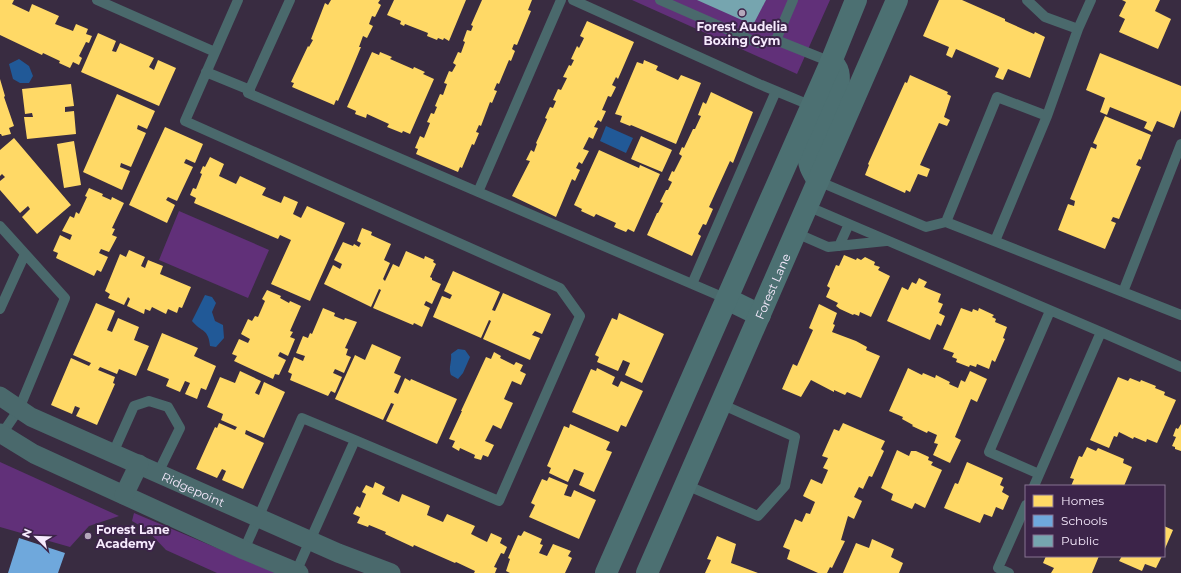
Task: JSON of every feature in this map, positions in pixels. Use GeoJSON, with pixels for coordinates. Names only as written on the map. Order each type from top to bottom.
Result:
{"type":"FeatureCollection","features":[{"type":"Feature","properties":{"kind":"main road"},"geometry":{"type":"LineString","coordinates":[[606,573],[812,106],[856,0]]}},
{"type":"Feature","properties":{"kind":"main road","name":"Forest Lane"},"geometry":{"type":"LineString","coordinates":[[647,573],[897,0]]}},
{"type":"Feature","properties":{"kind":"main road"},"geometry":{"type":"LineString","coordinates":[[818,181],[812,171],[808,156],[839,87],[839,73],[834,64],[831,62]]}},
{"type":"Feature","properties":{"kind":"main road"},"geometry":{"type":"LineString","coordinates":[[727,300],[760,315]]}},
{"type":"Feature","properties":{"kind":"street","name":"Ridgepoint"},"geometry":{"type":"LineString","coordinates":[[0,396],[31,417],[311,541],[391,573]]}},
{"type":"Feature","properties":{"kind":"street"},"geometry":{"type":"LineString","coordinates":[[1,433],[34,454],[244,550],[298,572]]}},
{"type":"Feature","properties":{"kind":"street"},"geometry":{"type":"LineString","coordinates":[[124,495],[139,464]]}},
{"type":"Feature","properties":{"kind":"lane"},"geometry":{"type":"LineString","coordinates":[[97,0],[215,52]]}},
{"type":"Feature","properties":{"kind":"lane"},"geometry":{"type":"LineString","coordinates":[[237,0],[185,122],[560,288],[580,316],[499,500],[302,418],[244,550]]}},
{"type":"Feature","properties":{"kind":"lane"},"geometry":{"type":"LineString","coordinates":[[290,0],[248,93],[727,300]]}},
{"type":"Feature","properties":{"kind":"lane"},"geometry":{"type":"LineString","coordinates":[[478,192],[561,0]]}},
{"type":"Feature","properties":{"kind":"lane"},"geometry":{"type":"LineString","coordinates":[[573,0],[812,106]]}},
{"type":"Feature","properties":{"kind":"lane"},"geometry":{"type":"LineString","coordinates":[[660,0],[758,43],[776,40],[831,62]]}},
{"type":"Feature","properties":{"kind":"lane"},"geometry":{"type":"LineString","coordinates":[[776,40],[793,0]]}},
{"type":"Feature","properties":{"kind":"lane"},"geometry":{"type":"LineString","coordinates":[[1028,0],[1044,17],[1078,29]]}},
{"type":"Feature","properties":{"kind":"lane"},"geometry":{"type":"LineString","coordinates":[[995,241],[1047,116],[1078,29],[1091,0]]}},
{"type":"Feature","properties":{"kind":"lane"},"geometry":{"type":"LineString","coordinates":[[206,72],[250,90]]}},
{"type":"Feature","properties":{"kind":"lane"},"geometry":{"type":"LineString","coordinates":[[692,284],[776,91]]}},
{"type":"Feature","properties":{"kind":"lane"},"geometry":{"type":"LineString","coordinates":[[946,222],[997,97],[1047,116]]}},
{"type":"Feature","properties":{"kind":"lane"},"geometry":{"type":"LineString","coordinates":[[1123,292],[1181,144]]}},
{"type":"Feature","properties":{"kind":"lane"},"geometry":{"type":"LineString","coordinates":[[818,181],[926,227],[946,222],[1181,316]]}},
{"type":"Feature","properties":{"kind":"lane"},"geometry":{"type":"LineString","coordinates":[[807,206],[1181,367]]}},
{"type":"Feature","properties":{"kind":"lane"},"geometry":{"type":"LineString","coordinates":[[839,246],[849,224]]}},
{"type":"Feature","properties":{"kind":"lane"},"geometry":{"type":"LineString","coordinates":[[0,226],[65,298],[20,409],[1,433]]}},
{"type":"Feature","properties":{"kind":"lane"},"geometry":{"type":"LineString","coordinates":[[796,233],[828,247],[888,240]]}},
{"type":"Feature","properties":{"kind":"lane"},"geometry":{"type":"LineString","coordinates":[[0,309],[25,254]]}},
{"type":"Feature","properties":{"kind":"lane"},"geometry":{"type":"LineString","coordinates":[[1039,474],[989,452],[1050,311]]}},
{"type":"Feature","properties":{"kind":"lane"},"geometry":{"type":"LineString","coordinates":[[1034,485],[1101,332]]}},
{"type":"Feature","properties":{"kind":"lane"},"geometry":{"type":"LineString","coordinates":[[113,453],[134,406],[149,401],[168,406],[180,428],[158,473]]}},
{"type":"Feature","properties":{"kind":"lane"},"geometry":{"type":"LineString","coordinates":[[686,485],[758,516],[785,486],[795,437],[721,404]]}},
{"type":"Feature","properties":{"kind":"lane"},"geometry":{"type":"LineString","coordinates":[[298,572],[355,440]]}},
{"type":"Feature","properties":{"kind":"lane"},"geometry":{"type":"LineString","coordinates":[[1009,573],[997,571],[1025,507]]}},
{"type":"Feature","properties":{"kind":"shaded area"},"geometry":{"type":"Polygon","coordinates":[[[632,0],[830,0],[797,74],[632,0]]]}},
{"type":"Feature","properties":{"kind":"shaded area"},"geometry":{"type":"Polygon","coordinates":[[[179,211],[269,250],[248,298],[159,260],[179,211]]]}},
{"type":"Feature","properties":{"kind":"shaded area"},"geometry":{"type":"Polygon","coordinates":[[[0,462],[119,516],[89,526],[70,547],[0,527],[0,462]]]}},
{"type":"Feature","properties":{"kind":"shaded area"},"geometry":{"type":"Polygon","coordinates":[[[134,513],[276,573],[217,573],[166,550],[146,529],[132,521],[134,513]]]}},
{"type":"Feature","properties":{"kind":"water"},"geometry":{"type":"Polygon","coordinates":[[[19,59],[29,66],[33,76],[29,83],[20,83],[13,79],[9,64],[19,59]]]}},
{"type":"Feature","properties":{"kind":"water"},"geometry":{"type":"Polygon","coordinates":[[[606,126],[633,138],[626,153],[600,141],[606,126]]]}},
{"type":"Feature","properties":{"kind":"water"},"geometry":{"type":"Polygon","coordinates":[[[205,295],[212,297],[216,303],[212,312],[215,321],[223,325],[224,338],[216,347],[210,346],[206,333],[192,321],[205,295]]]}},
{"type":"Feature","properties":{"kind":"water"},"geometry":{"type":"Polygon","coordinates":[[[458,349],[465,350],[470,357],[463,373],[458,379],[451,375],[450,370],[451,354],[458,349]]]}},
{"type":"Feature","properties":{"kind":"building: Homes"},"geometry":{"type":"Polygon","coordinates":[[[0,0],[14,0],[12,4],[29,12],[32,4],[59,16],[55,24],[73,31],[76,24],[88,29],[86,34],[92,36],[89,43],[86,42],[79,56],[82,58],[79,65],[73,62],[70,68],[59,63],[60,61],[43,53],[42,55],[0,35],[0,0]]]}},
{"type":"Feature","properties":{"kind":"building: Homes"},"geometry":{"type":"Polygon","coordinates":[[[331,0],[380,0],[378,3],[381,5],[375,17],[372,16],[369,24],[373,26],[367,38],[363,36],[359,47],[361,47],[348,78],[338,101],[336,100],[334,105],[292,87],[294,83],[291,82],[308,46],[309,47],[313,40],[311,39],[325,3],[328,5],[331,0]]]}},
{"type":"Feature","properties":{"kind":"building: Homes"},"geometry":{"type":"Polygon","coordinates":[[[394,0],[466,0],[449,41],[444,38],[443,40],[438,38],[437,40],[427,36],[428,33],[405,24],[404,26],[400,24],[401,21],[387,15],[394,0]]]}},
{"type":"Feature","properties":{"kind":"building: Homes"},"geometry":{"type":"Polygon","coordinates":[[[482,0],[532,0],[528,10],[531,11],[517,45],[514,44],[512,49],[515,51],[511,61],[509,60],[499,84],[497,83],[494,90],[497,91],[492,103],[490,102],[481,126],[479,125],[476,132],[479,133],[474,145],[472,144],[462,168],[460,167],[458,172],[416,154],[418,149],[415,148],[420,136],[424,138],[430,123],[427,122],[431,113],[434,114],[437,107],[435,106],[440,94],[443,95],[447,84],[444,83],[449,71],[452,72],[456,65],[453,63],[458,52],[461,53],[467,30],[471,31],[473,26],[471,25],[482,0]]]}},
{"type":"Feature","properties":{"kind":"building: Homes"},"geometry":{"type":"Polygon","coordinates":[[[939,0],[962,0],[1034,34],[1035,32],[1045,37],[1030,78],[1008,69],[1003,80],[995,77],[999,68],[956,49],[952,58],[946,55],[949,47],[923,36],[939,0]]]}},
{"type":"Feature","properties":{"kind":"building: Homes"},"geometry":{"type":"Polygon","coordinates":[[[1122,0],[1160,0],[1155,11],[1171,19],[1158,49],[1119,32],[1125,19],[1119,16],[1126,2],[1122,0]]]}},
{"type":"Feature","properties":{"kind":"building: Homes"},"geometry":{"type":"Polygon","coordinates":[[[587,21],[634,42],[618,79],[616,77],[612,85],[616,87],[611,97],[608,96],[602,110],[606,111],[601,122],[598,120],[594,127],[598,128],[593,139],[589,137],[583,149],[589,151],[582,164],[579,162],[576,168],[580,170],[575,181],[572,179],[556,217],[512,196],[530,161],[526,160],[531,150],[534,152],[550,107],[553,108],[556,101],[553,100],[558,89],[561,90],[567,78],[563,77],[569,65],[571,66],[574,60],[571,59],[577,46],[579,48],[584,38],[580,36],[587,21]]]}},
{"type":"Feature","properties":{"kind":"building: Homes"},"geometry":{"type":"Polygon","coordinates":[[[98,33],[116,41],[112,51],[116,52],[120,43],[154,58],[149,67],[154,70],[158,60],[176,68],[159,106],[81,72],[98,33]]]}},
{"type":"Feature","properties":{"kind":"building: Homes"},"geometry":{"type":"Polygon","coordinates":[[[372,52],[379,55],[380,52],[392,57],[390,59],[413,69],[414,67],[425,72],[423,74],[434,79],[410,134],[403,131],[402,133],[387,127],[389,124],[367,114],[366,118],[355,114],[356,111],[347,107],[372,52]]]}},
{"type":"Feature","properties":{"kind":"building: Homes"},"geometry":{"type":"Polygon","coordinates":[[[1100,53],[1181,86],[1181,110],[1174,128],[1157,121],[1152,132],[1144,128],[1147,122],[1110,107],[1107,115],[1100,112],[1105,98],[1086,90],[1100,53]]]}},
{"type":"Feature","properties":{"kind":"building: Homes"},"geometry":{"type":"Polygon","coordinates":[[[644,60],[658,66],[656,70],[678,80],[681,75],[701,83],[676,144],[631,125],[630,126],[620,122],[622,116],[615,114],[637,62],[643,64],[644,60]]]}},
{"type":"Feature","properties":{"kind":"building: Homes"},"geometry":{"type":"Polygon","coordinates":[[[910,75],[948,92],[947,94],[951,96],[944,117],[950,120],[947,126],[939,123],[920,165],[930,169],[927,177],[918,174],[910,192],[906,190],[905,193],[865,175],[869,165],[868,164],[905,82],[907,83],[910,75]]]}},
{"type":"Feature","properties":{"kind":"building: Homes"},"geometry":{"type":"Polygon","coordinates":[[[0,79],[4,97],[14,126],[9,128],[11,134],[2,136],[0,134],[0,79]]]}},
{"type":"Feature","properties":{"kind":"building: Homes"},"geometry":{"type":"Polygon","coordinates":[[[71,84],[74,106],[65,107],[65,112],[74,111],[76,134],[27,139],[24,117],[33,117],[32,113],[25,114],[22,89],[71,84]]]}},
{"type":"Feature","properties":{"kind":"building: Homes"},"geometry":{"type":"Polygon","coordinates":[[[711,92],[753,112],[733,163],[730,161],[709,207],[713,209],[706,225],[703,224],[698,234],[701,236],[692,256],[647,235],[663,203],[660,202],[672,182],[668,180],[682,156],[679,154],[682,147],[684,148],[693,129],[695,129],[701,116],[698,115],[703,102],[706,104],[711,92]]]}},
{"type":"Feature","properties":{"kind":"building: Homes"},"geometry":{"type":"Polygon","coordinates":[[[117,94],[155,111],[147,129],[138,125],[137,129],[146,133],[131,167],[121,163],[120,167],[130,171],[122,190],[83,172],[117,94]]]}},
{"type":"Feature","properties":{"kind":"building: Homes"},"geometry":{"type":"Polygon","coordinates":[[[1105,116],[1151,135],[1141,160],[1139,159],[1136,165],[1141,167],[1119,219],[1113,217],[1111,221],[1116,223],[1105,249],[1058,230],[1068,204],[1074,206],[1075,201],[1070,199],[1091,147],[1096,149],[1097,145],[1093,143],[1105,116]]]}},
{"type":"Feature","properties":{"kind":"building: Homes"},"geometry":{"type":"Polygon","coordinates":[[[165,127],[203,144],[195,163],[186,159],[184,163],[193,167],[177,201],[168,197],[166,200],[175,205],[167,223],[129,205],[165,127]]]}},
{"type":"Feature","properties":{"kind":"building: Homes"},"geometry":{"type":"Polygon","coordinates":[[[641,136],[672,150],[662,172],[631,159],[641,136]]]}},
{"type":"Feature","properties":{"kind":"building: Homes"},"geometry":{"type":"Polygon","coordinates":[[[14,138],[71,205],[37,234],[22,217],[30,209],[28,206],[20,213],[0,190],[0,181],[5,177],[2,174],[0,176],[0,150],[14,138]]]}},
{"type":"Feature","properties":{"kind":"building: Homes"},"geometry":{"type":"Polygon","coordinates":[[[74,141],[81,185],[64,188],[57,144],[74,141]]]}},
{"type":"Feature","properties":{"kind":"building: Homes"},"geometry":{"type":"Polygon","coordinates":[[[599,150],[639,168],[640,165],[660,174],[634,232],[628,229],[626,232],[614,227],[616,223],[596,214],[594,217],[581,211],[582,209],[574,205],[599,150]]]}},
{"type":"Feature","properties":{"kind":"building: Homes"},"geometry":{"type":"Polygon","coordinates":[[[210,157],[224,164],[219,176],[236,184],[240,176],[266,188],[262,195],[281,203],[284,196],[298,202],[293,214],[301,218],[307,206],[345,223],[310,301],[271,284],[291,240],[280,235],[278,239],[194,203],[196,198],[190,195],[193,188],[196,189],[202,174],[200,173],[203,166],[205,167],[210,157]]]}},
{"type":"Feature","properties":{"kind":"building: Homes"},"geometry":{"type":"Polygon","coordinates":[[[89,188],[103,194],[102,196],[111,200],[112,197],[124,203],[112,228],[115,229],[112,235],[117,237],[109,252],[101,249],[99,253],[108,257],[101,272],[97,270],[94,276],[56,258],[58,253],[53,251],[60,235],[70,240],[72,235],[62,231],[70,216],[74,218],[76,212],[79,214],[87,197],[85,196],[89,188]]]}},
{"type":"Feature","properties":{"kind":"building: Homes"},"geometry":{"type":"Polygon","coordinates":[[[362,228],[372,232],[371,235],[391,244],[384,260],[390,263],[383,279],[385,281],[393,264],[399,267],[406,251],[424,259],[425,256],[434,260],[433,262],[436,264],[430,277],[432,280],[441,284],[432,304],[426,301],[424,305],[430,308],[422,327],[414,323],[413,325],[373,308],[381,290],[379,289],[371,307],[324,284],[333,265],[340,269],[342,264],[334,260],[343,242],[353,246],[354,244],[359,247],[361,243],[357,241],[362,228]]]}},
{"type":"Feature","properties":{"kind":"building: Homes"},"geometry":{"type":"Polygon","coordinates":[[[129,250],[145,257],[141,266],[145,268],[148,260],[163,266],[160,274],[191,287],[182,308],[179,307],[177,313],[168,309],[166,314],[152,307],[150,311],[145,309],[144,314],[127,306],[130,299],[128,297],[124,305],[108,298],[110,294],[105,291],[120,254],[126,257],[129,250]]]}},
{"type":"Feature","properties":{"kind":"building: Homes"},"geometry":{"type":"Polygon","coordinates":[[[844,255],[856,260],[857,258],[861,260],[865,257],[875,262],[874,265],[880,267],[878,270],[890,276],[871,317],[860,312],[859,316],[853,315],[840,309],[836,306],[838,303],[826,297],[830,288],[827,286],[836,265],[839,266],[844,255]]]}},
{"type":"Feature","properties":{"kind":"building: Homes"},"geometry":{"type":"Polygon","coordinates":[[[453,271],[500,292],[492,310],[495,311],[503,293],[551,314],[542,334],[535,331],[532,335],[540,338],[530,360],[483,339],[491,321],[489,320],[481,338],[433,317],[442,296],[450,299],[452,295],[444,291],[453,271]]]}},
{"type":"Feature","properties":{"kind":"building: Homes"},"geometry":{"type":"Polygon","coordinates":[[[919,278],[927,282],[924,287],[941,294],[938,302],[943,304],[939,313],[945,316],[941,326],[937,324],[930,340],[887,321],[902,287],[908,290],[912,282],[916,284],[919,278]]]}},
{"type":"Feature","properties":{"kind":"building: Homes"},"geometry":{"type":"Polygon","coordinates":[[[267,290],[281,296],[280,298],[289,303],[290,301],[301,306],[290,331],[293,332],[290,337],[295,339],[288,356],[280,352],[278,356],[286,360],[279,375],[275,374],[273,379],[234,361],[237,356],[232,354],[239,339],[248,343],[250,339],[241,334],[248,319],[252,321],[255,316],[258,317],[265,301],[262,299],[267,290]]]}},
{"type":"Feature","properties":{"kind":"building: Homes"},"geometry":{"type":"Polygon","coordinates":[[[96,303],[115,311],[107,330],[112,332],[118,318],[139,327],[134,340],[149,346],[136,376],[119,369],[117,374],[100,367],[98,370],[115,377],[113,383],[115,384],[97,425],[76,416],[80,408],[75,406],[72,414],[51,405],[71,358],[89,366],[91,363],[73,355],[96,303]]]}},
{"type":"Feature","properties":{"kind":"building: Homes"},"geometry":{"type":"Polygon","coordinates":[[[819,304],[837,313],[832,332],[856,341],[867,347],[866,350],[880,356],[861,398],[847,392],[845,395],[834,390],[834,392],[811,380],[801,397],[782,389],[793,364],[797,366],[813,330],[809,328],[819,304]]]}},
{"type":"Feature","properties":{"kind":"building: Homes"},"geometry":{"type":"Polygon","coordinates":[[[323,308],[335,313],[334,316],[344,320],[345,318],[357,322],[345,348],[348,349],[346,355],[351,357],[344,373],[335,369],[333,373],[342,377],[335,393],[331,391],[328,396],[290,380],[292,374],[288,372],[294,357],[303,361],[305,356],[296,353],[303,336],[308,338],[310,333],[312,334],[323,308]]]}},
{"type":"Feature","properties":{"kind":"building: Homes"},"geometry":{"type":"Polygon","coordinates":[[[961,308],[972,312],[973,309],[978,311],[979,308],[994,315],[992,317],[996,319],[995,322],[1007,327],[1003,338],[1005,339],[995,362],[992,360],[989,369],[977,364],[976,367],[970,365],[969,367],[956,362],[957,359],[952,357],[954,353],[943,349],[961,308]]]}},
{"type":"Feature","properties":{"kind":"building: Homes"},"geometry":{"type":"Polygon","coordinates":[[[619,313],[664,334],[642,383],[625,375],[630,363],[623,360],[618,371],[597,362],[599,357],[595,355],[612,318],[617,320],[619,313]]]}},
{"type":"Feature","properties":{"kind":"building: Homes"},"geometry":{"type":"Polygon","coordinates":[[[162,333],[198,348],[194,356],[216,366],[206,390],[201,388],[197,399],[185,394],[190,383],[185,381],[180,392],[166,386],[169,379],[147,370],[162,333]]]}},
{"type":"Feature","properties":{"kind":"building: Homes"},"geometry":{"type":"Polygon","coordinates":[[[372,344],[401,357],[394,373],[401,376],[394,392],[398,394],[405,378],[410,381],[411,379],[457,399],[437,444],[386,421],[394,404],[391,403],[383,420],[335,399],[355,355],[365,360],[372,344]]]}},
{"type":"Feature","properties":{"kind":"building: Homes"},"geometry":{"type":"Polygon","coordinates":[[[494,352],[501,356],[500,358],[514,365],[516,362],[523,365],[520,371],[526,374],[521,385],[512,381],[504,399],[513,403],[501,429],[493,425],[485,441],[494,445],[488,457],[483,455],[481,460],[474,458],[475,455],[460,448],[459,451],[452,447],[455,441],[449,439],[486,357],[491,359],[494,352]]]}},
{"type":"Feature","properties":{"kind":"building: Homes"},"geometry":{"type":"Polygon","coordinates":[[[597,368],[615,377],[612,384],[618,387],[621,381],[643,391],[626,427],[621,425],[618,432],[572,412],[591,369],[596,371],[597,368]]]}},
{"type":"Feature","properties":{"kind":"building: Homes"},"geometry":{"type":"Polygon","coordinates":[[[908,368],[922,375],[923,373],[935,378],[936,375],[958,388],[961,380],[965,382],[970,371],[987,379],[977,402],[971,399],[955,437],[961,440],[950,463],[933,455],[938,444],[934,443],[937,435],[928,431],[927,433],[912,426],[913,425],[902,419],[903,417],[889,411],[908,368]]]}},
{"type":"Feature","properties":{"kind":"building: Homes"},"geometry":{"type":"Polygon","coordinates":[[[240,371],[261,381],[255,393],[259,395],[264,382],[285,392],[264,438],[246,430],[245,434],[264,443],[243,489],[222,480],[226,471],[222,469],[217,478],[196,469],[215,427],[217,428],[219,423],[235,430],[237,427],[221,420],[223,414],[207,407],[220,377],[235,383],[240,371]]]}},
{"type":"Feature","properties":{"kind":"building: Homes"},"geometry":{"type":"Polygon","coordinates":[[[1118,377],[1128,381],[1130,378],[1140,382],[1141,380],[1156,386],[1155,388],[1165,392],[1164,395],[1176,400],[1157,443],[1147,439],[1146,442],[1134,437],[1133,439],[1119,432],[1117,437],[1114,436],[1109,448],[1090,440],[1118,377]]]}},
{"type":"Feature","properties":{"kind":"building: Homes"},"geometry":{"type":"Polygon","coordinates":[[[843,423],[885,441],[881,449],[884,451],[872,477],[869,476],[863,489],[859,487],[854,497],[862,501],[854,519],[848,516],[841,540],[845,541],[832,568],[830,567],[827,573],[818,573],[787,559],[790,550],[783,547],[795,519],[802,522],[806,513],[810,514],[815,502],[803,496],[811,479],[822,484],[828,470],[823,468],[828,458],[822,456],[834,429],[839,431],[843,423]]]}},
{"type":"Feature","properties":{"kind":"building: Homes"},"geometry":{"type":"Polygon","coordinates":[[[570,424],[610,442],[606,450],[612,452],[594,492],[579,485],[584,473],[574,469],[568,482],[549,473],[551,468],[547,466],[564,426],[569,428],[570,424]]]}},
{"type":"Feature","properties":{"kind":"building: Homes"},"geometry":{"type":"Polygon","coordinates":[[[1181,424],[1181,451],[1172,446],[1176,437],[1173,436],[1176,428],[1178,429],[1181,424]]]}},
{"type":"Feature","properties":{"kind":"building: Homes"},"geometry":{"type":"Polygon","coordinates":[[[1087,447],[1096,451],[1098,448],[1124,459],[1123,463],[1132,467],[1124,485],[1071,485],[1074,479],[1070,478],[1079,456],[1082,457],[1087,447]]]}},
{"type":"Feature","properties":{"kind":"building: Homes"},"geometry":{"type":"Polygon","coordinates":[[[897,450],[909,456],[911,451],[916,451],[929,457],[928,460],[933,462],[931,465],[942,470],[925,508],[915,503],[912,509],[891,500],[893,494],[881,488],[897,450]]]}},
{"type":"Feature","properties":{"kind":"building: Homes"},"geometry":{"type":"Polygon","coordinates":[[[967,462],[1003,478],[1000,485],[1004,487],[1002,492],[1009,496],[1003,510],[996,507],[992,517],[984,514],[980,523],[944,508],[955,483],[958,484],[967,462]]]}},
{"type":"Feature","properties":{"kind":"building: Homes"},"geometry":{"type":"Polygon","coordinates":[[[549,477],[568,485],[564,495],[571,497],[574,490],[596,500],[579,539],[529,517],[535,505],[531,503],[542,479],[547,481],[549,477]]]}},
{"type":"Feature","properties":{"kind":"building: Homes"},"geometry":{"type":"Polygon","coordinates":[[[375,482],[385,487],[382,494],[399,502],[402,494],[430,506],[427,515],[443,522],[447,514],[475,526],[471,534],[487,542],[491,533],[502,538],[500,543],[507,547],[504,554],[501,553],[494,567],[497,568],[495,573],[474,573],[475,571],[456,562],[455,563],[414,545],[413,547],[385,534],[386,532],[369,525],[368,527],[357,523],[360,517],[353,514],[357,506],[360,508],[366,494],[362,492],[366,485],[373,488],[375,482]]]}},
{"type":"Feature","properties":{"kind":"building: Homes"},"geometry":{"type":"Polygon","coordinates":[[[1165,526],[1173,530],[1165,549],[1165,526]]]}},
{"type":"Feature","properties":{"kind":"building: Homes"},"geometry":{"type":"Polygon","coordinates":[[[524,531],[542,539],[540,544],[543,545],[539,553],[547,556],[553,544],[571,551],[568,556],[572,558],[565,573],[510,573],[506,571],[510,559],[508,558],[518,535],[521,536],[524,531]]]}},
{"type":"Feature","properties":{"kind":"building: Homes"},"geometry":{"type":"Polygon","coordinates":[[[717,536],[736,544],[731,563],[758,573],[705,573],[711,560],[707,559],[717,536]]]}},
{"type":"Feature","properties":{"kind":"building: Homes"},"geometry":{"type":"Polygon","coordinates":[[[872,539],[894,549],[891,557],[903,563],[899,573],[843,573],[856,543],[869,548],[872,539]]]}},
{"type":"Feature","properties":{"kind":"building: Homes"},"geometry":{"type":"Polygon","coordinates":[[[1046,557],[1099,557],[1092,573],[1051,573],[1054,568],[1043,563],[1046,557]]]}},
{"type":"Feature","properties":{"kind":"building: Homes"},"geometry":{"type":"Polygon","coordinates":[[[1121,557],[1162,557],[1156,568],[1145,564],[1142,571],[1119,561],[1121,557]]]}},
{"type":"Feature","properties":{"kind":"building: Schools"},"geometry":{"type":"Polygon","coordinates":[[[19,538],[65,553],[58,573],[8,573],[19,538]]]}},
{"type":"Feature","properties":{"kind":"building: Public","name":"Forest Audelia Boxing Gym"},"geometry":{"type":"Polygon","coordinates":[[[697,0],[766,0],[753,25],[697,0]]]}},
{"type":"Feature","properties":{"kind":"place","name":"Forest Audelia Boxing Gym"},"geometry":{"type":"Point","coordinates":[742,13]}},
{"type":"Feature","properties":{"kind":"place","name":"Forest Lane Academy"},"geometry":{"type":"Point","coordinates":[88,536]}}]}
